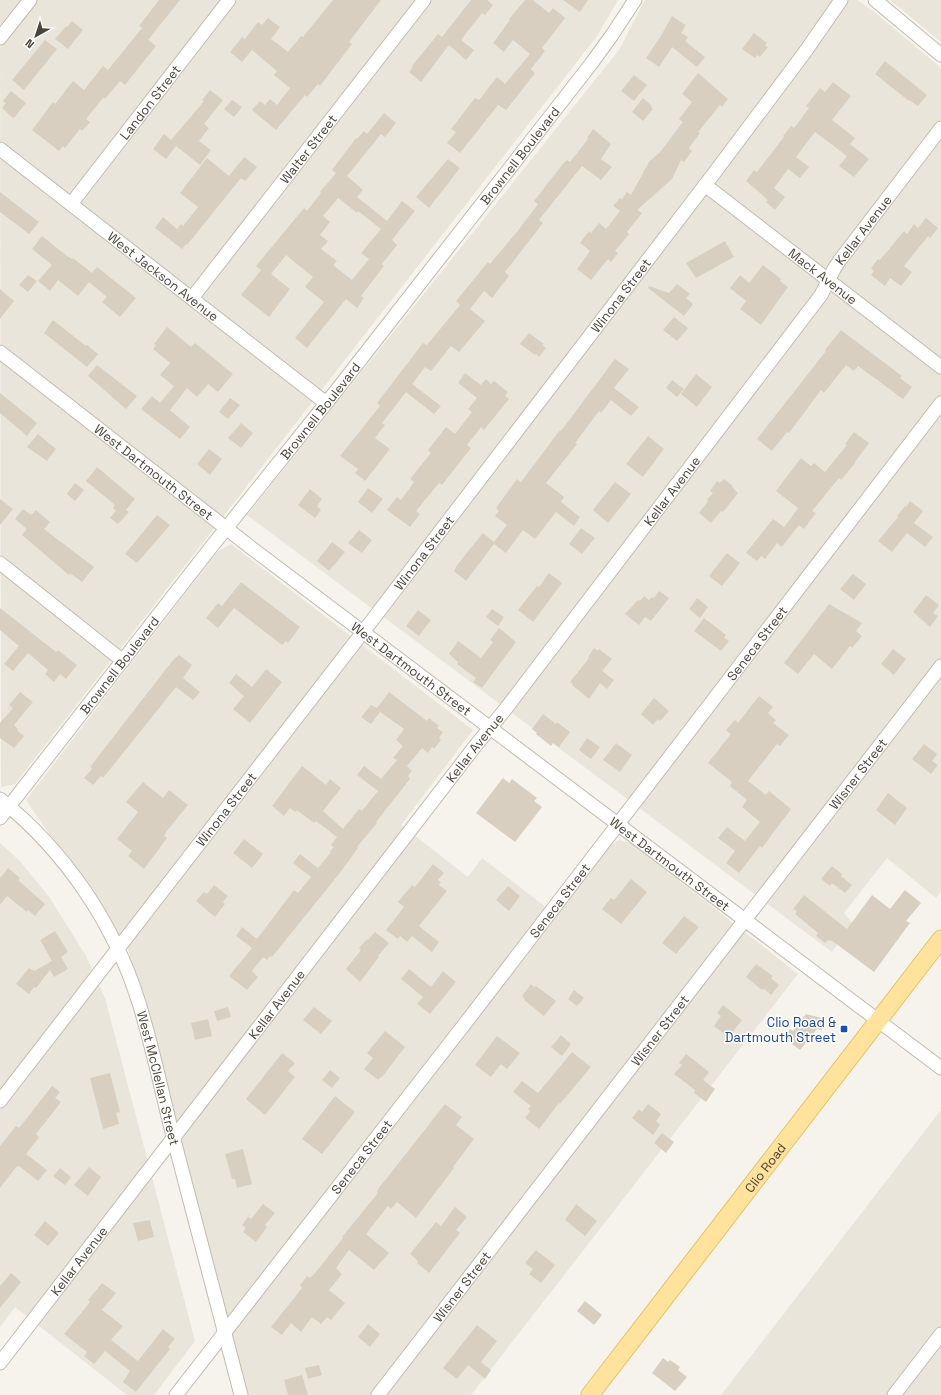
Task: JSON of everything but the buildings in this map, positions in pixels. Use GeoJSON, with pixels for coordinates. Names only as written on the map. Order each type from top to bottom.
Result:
{"type":"FeatureCollection","features":[{"type":"Feature","properties":{"kind":"main road","name":"Clio Road"},"geometry":{"type":"LineString","coordinates":[[590,1395],[941,939]]}},
{"type":"Feature","properties":{"kind":"street"},"geometry":{"type":"LineString","coordinates":[[0,38],[30,0]]}},
{"type":"Feature","properties":{"kind":"street","name":"Landon Street"},"geometry":{"type":"LineString","coordinates":[[71,204],[229,0]]}},
{"type":"Feature","properties":{"kind":"street","name":"Walter Street"},"geometry":{"type":"LineString","coordinates":[[192,298],[424,0]]}},
{"type":"Feature","properties":{"kind":"street","name":"Brownell Boulevard"},"geometry":{"type":"LineString","coordinates":[[0,818],[5,802],[123,660],[326,403],[591,64],[612,35],[634,0]]}},
{"type":"Feature","properties":{"kind":"street","name":"Winona Street"},"geometry":{"type":"LineString","coordinates":[[0,1101],[705,185],[806,52],[841,0]]}},
{"type":"Feature","properties":{"kind":"street"},"geometry":{"type":"LineString","coordinates":[[875,0],[941,55]]}},
{"type":"Feature","properties":{"kind":"street","name":"Kellar Avenue"},"geometry":{"type":"LineString","coordinates":[[0,1363],[822,295],[840,260],[941,128]]}},
{"type":"Feature","properties":{"kind":"street","name":"West Jackson Avenue"},"geometry":{"type":"LineString","coordinates":[[0,149],[326,403]]}},
{"type":"Feature","properties":{"kind":"street","name":"Mack Avenue"},"geometry":{"type":"LineString","coordinates":[[705,185],[941,367]]}},
{"type":"Feature","properties":{"kind":"street","name":"West Dartmouth Street"},"geometry":{"type":"LineString","coordinates":[[0,352],[226,529],[941,1068]]}},
{"type":"Feature","properties":{"kind":"street","name":"Seneca Street"},"geometry":{"type":"LineString","coordinates":[[176,1395],[467,1021],[941,403]]}},
{"type":"Feature","properties":{"kind":"street"},"geometry":{"type":"LineString","coordinates":[[0,563],[123,660]]}},
{"type":"Feature","properties":{"kind":"street","name":"Wisner Street"},"geometry":{"type":"LineString","coordinates":[[378,1395],[941,666]]}},
{"type":"Feature","properties":{"kind":"street","name":"West McClellan Street"},"geometry":{"type":"LineString","coordinates":[[5,802],[51,847],[72,872],[94,906],[118,948],[129,974],[144,1017],[241,1395]]}},
{"type":"Feature","properties":{"kind":"street"},"geometry":{"type":"LineString","coordinates":[[894,1395],[941,1334]]}},
{"type":"Feature","properties":{"kind":"shaded area"},"geometry":{"type":"Polygon","coordinates":[[[0,0],[618,0],[597,36],[15,784],[1,787],[0,0]]]}},
{"type":"Feature","properties":{"kind":"shaded area"},"geometry":{"type":"Polygon","coordinates":[[[645,0],[857,0],[872,10],[941,68],[941,891],[936,898],[887,858],[844,913],[853,924],[832,952],[247,515],[619,50],[645,0]]]}},
{"type":"Feature","properties":{"kind":"shaded area"},"geometry":{"type":"Polygon","coordinates":[[[890,0],[941,0],[941,42],[890,0]]]}},
{"type":"Feature","properties":{"kind":"shaded area"},"geometry":{"type":"Polygon","coordinates":[[[231,544],[473,730],[401,825],[468,877],[482,858],[556,915],[611,845],[619,840],[631,843],[798,974],[471,1395],[248,1395],[128,949],[26,800],[217,552],[231,544]]]}},
{"type":"Feature","properties":{"kind":"shaded area"},"geometry":{"type":"Polygon","coordinates":[[[0,843],[19,860],[50,898],[86,956],[105,998],[195,1341],[154,1395],[127,1395],[15,1307],[0,1327],[0,843]]]}},
{"type":"Feature","properties":{"kind":"shaded area"},"geometry":{"type":"Polygon","coordinates":[[[941,1110],[941,1395],[721,1395],[941,1110]]]}},
{"type":"Feature","properties":{"kind":"place","name":"Clio Road & Dartmouth Street"},"geometry":{"type":"Point","coordinates":[844,1029]}}]}
